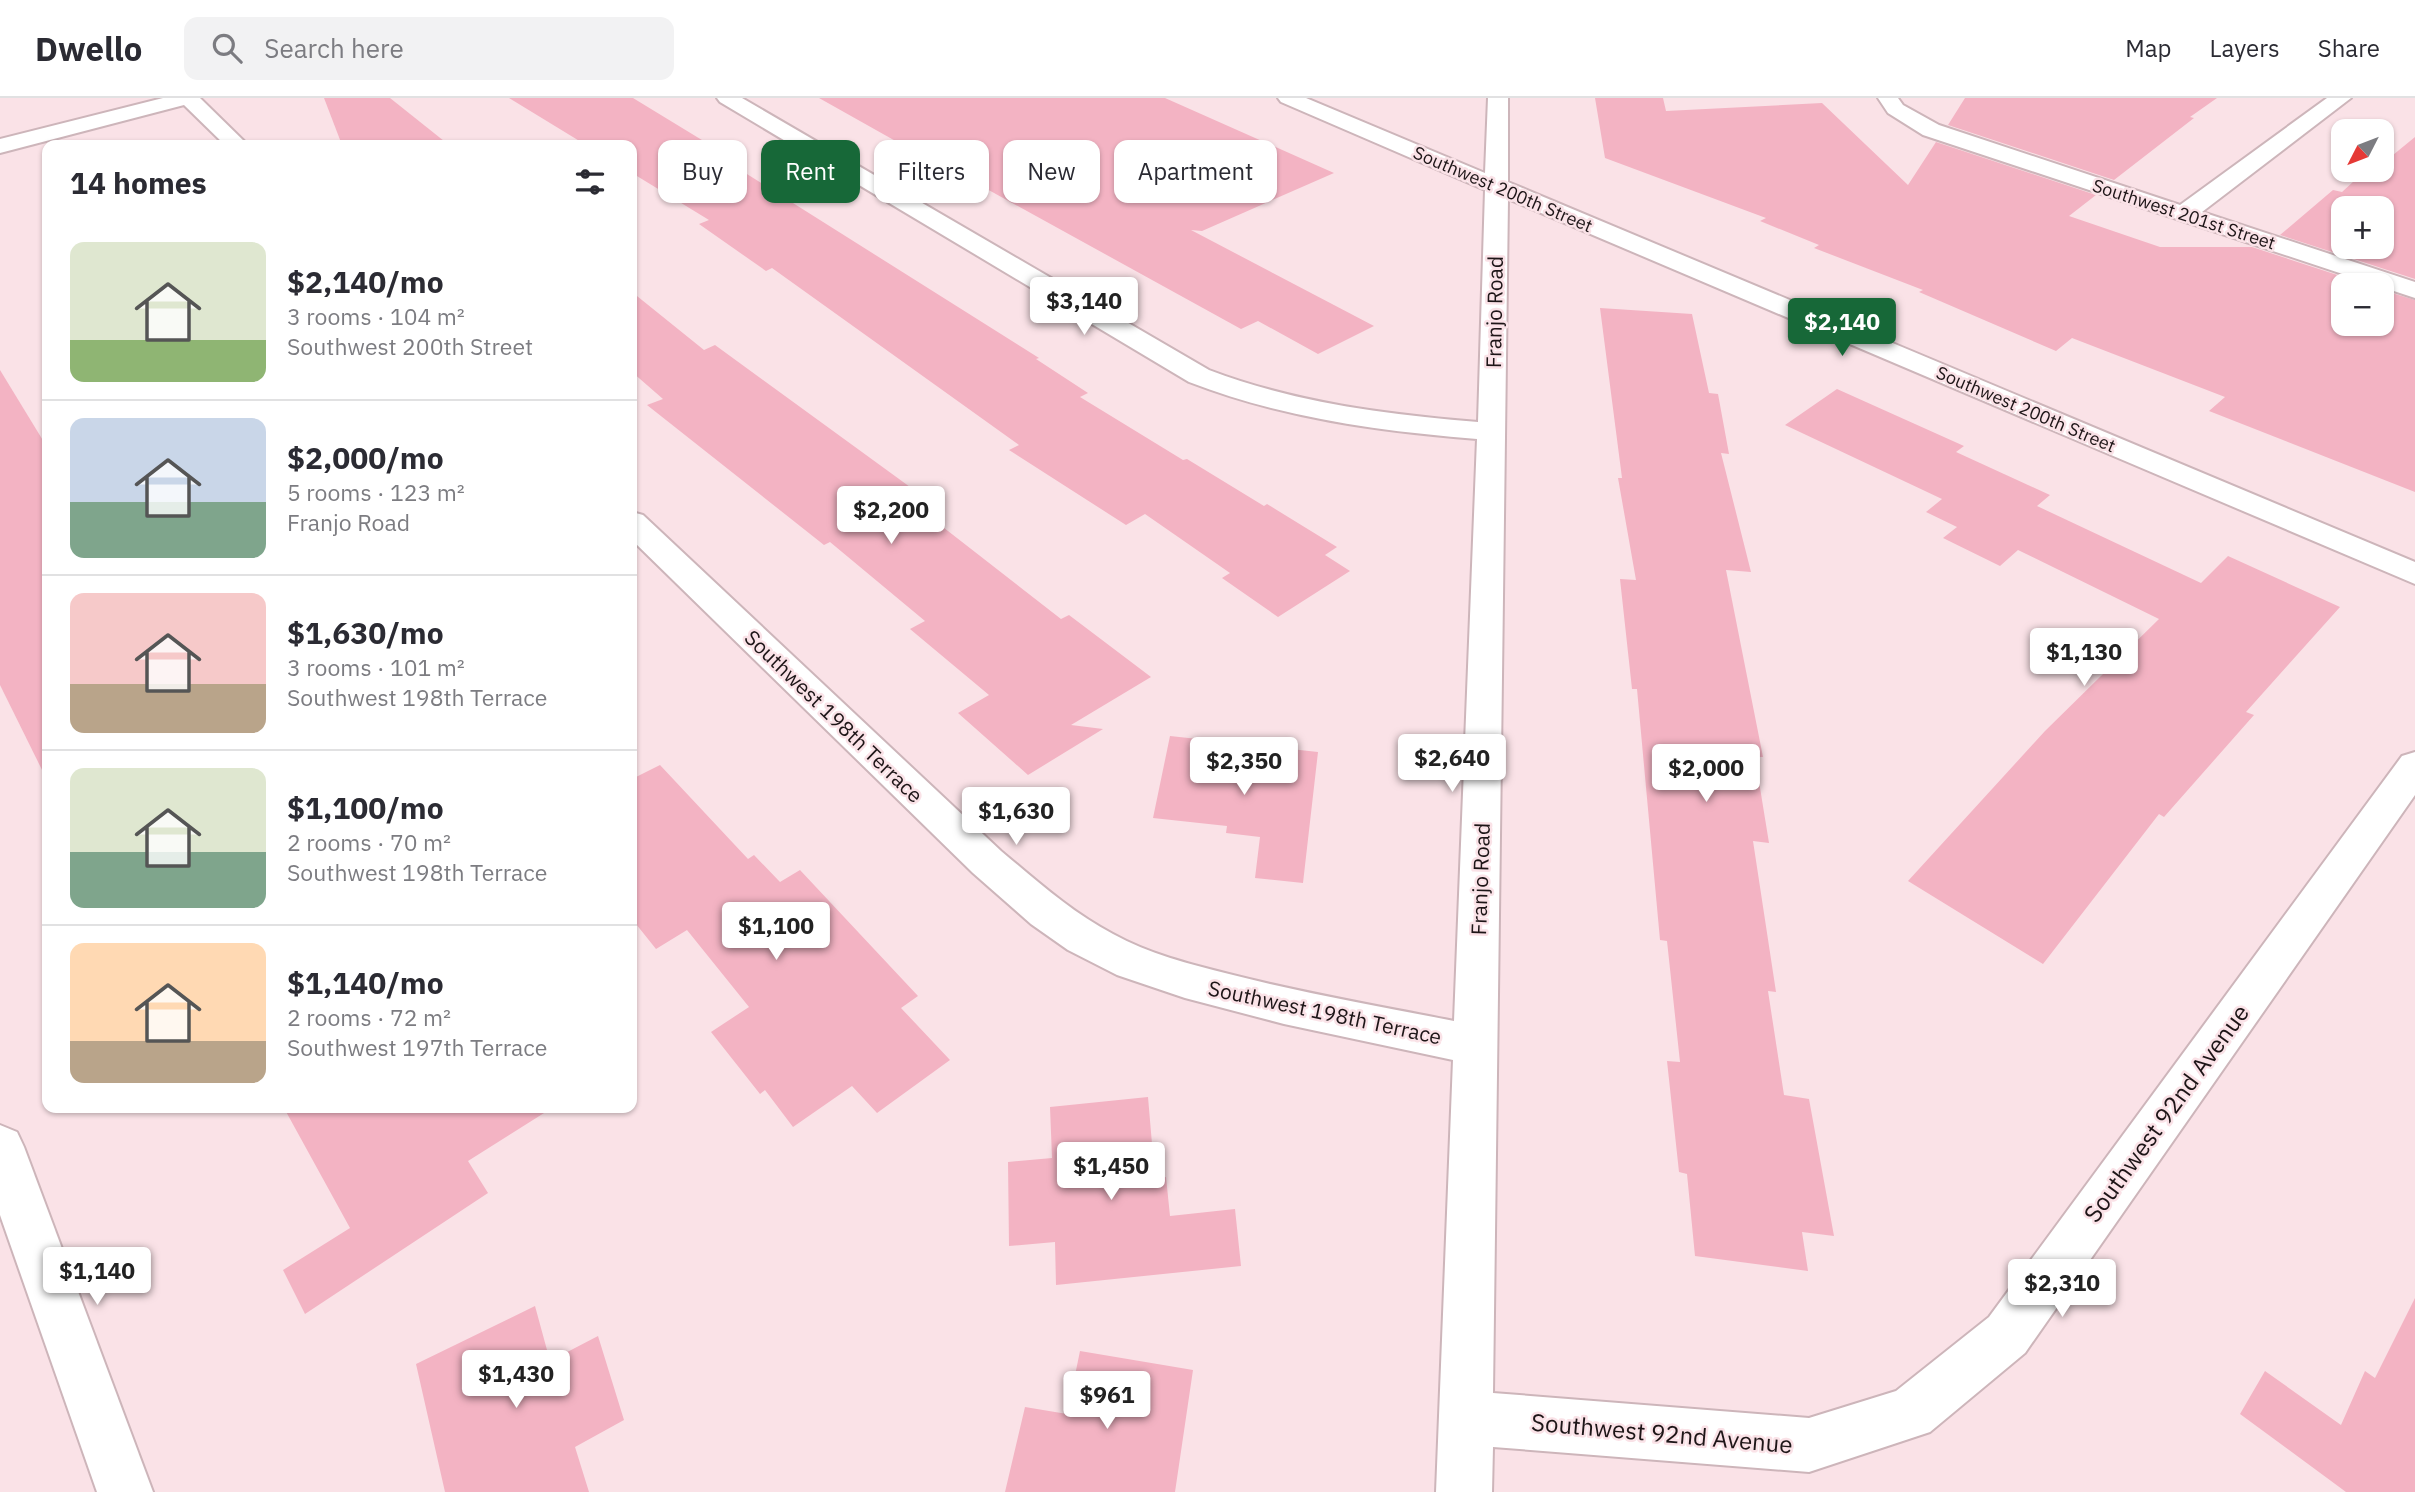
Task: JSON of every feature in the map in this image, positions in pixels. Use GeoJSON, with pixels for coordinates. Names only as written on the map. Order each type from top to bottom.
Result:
{"type":"FeatureCollection","features":[{"type":"Feature","properties":{"kind":"street"},"geometry":{"type":"LineString","coordinates":[[0,146],[188,98],[232,140]]}},
{"type":"Feature","properties":{"kind":"street"},"geometry":{"type":"LineString","coordinates":[[727,98],[1199,376],[1257,398],[1313,411],[1345,417],[1492,432]]}},
{"type":"Feature","properties":{"kind":"street","name":"Southwest 200th Street"},"geometry":{"type":"LineString","coordinates":[[1288,98],[2415,574]]}},
{"type":"Feature","properties":{"kind":"street","name":"Franjo Road"},"geometry":{"type":"LineString","coordinates":[[1464,1492],[1492,432],[1498,98]]}},
{"type":"Feature","properties":{"kind":"street","name":"Southwest 201st Street"},"geometry":{"type":"LineString","coordinates":[[1888,98],[1895,109],[1911,121],[1954,138],[2415,290]]}},
{"type":"Feature","properties":{"kind":"street"},"geometry":{"type":"LineString","coordinates":[[2183,214],[2341,98]]}},
{"type":"Feature","properties":{"kind":"street","name":"Southwest 198th Terrace"},"geometry":{"type":"LineString","coordinates":[[637,528],[987,862],[1032,902],[1083,939],[1138,965],[1194,983],[1263,1001],[1475,1045]]}},
{"type":"Feature","properties":{"kind":"street","name":"Southwest 92nd Avenue"},"geometry":{"type":"LineString","coordinates":[[1467,1418],[1809,1445],[1911,1413],[2007,1335],[2415,766]]}},
{"type":"Feature","properties":{"kind":"street"},"geometry":{"type":"LineString","coordinates":[[0,1147],[125,1492]]}},
{"type":"Feature","properties":{"kind":"building"},"geometry":{"type":"Polygon","coordinates":[[[324,98],[390,98],[443,140],[340,140],[324,98]]]}},
{"type":"Feature","properties":{"kind":"building"},"geometry":{"type":"Polygon","coordinates":[[[509,98],[633,98],[702,140],[658,140],[658,189],[637,176],[637,140],[578,140],[509,98]]]}},
{"type":"Feature","properties":{"kind":"building"},"geometry":{"type":"Polygon","coordinates":[[[819,98],[1165,98],[1260,140],[1114,140],[1114,203],[1266,203],[1202,231],[1191,230],[1374,326],[1318,354],[1258,321],[1241,329],[1012,203],[1100,203],[1100,140],[1003,140],[1003,198],[989,190],[989,140],[894,140],[819,98]]]}},
{"type":"Feature","properties":{"kind":"building"},"geometry":{"type":"Polygon","coordinates":[[[1595,98],[1663,98],[1666,111],[1822,103],[1908,185],[1936,142],[2096,195],[2069,216],[2160,247],[2252,247],[2331,273],[2331,336],[2394,336],[2394,294],[2415,300],[2415,492],[2209,411],[2225,397],[2072,338],[2056,351],[1919,292],[1923,290],[1814,248],[1819,245],[1760,221],[1766,218],[1605,158],[1595,98]]]}},
{"type":"Feature","properties":{"kind":"building"},"geometry":{"type":"Polygon","coordinates":[[[1965,98],[2217,98],[2114,180],[1948,125],[1965,98]]]}},
{"type":"Feature","properties":{"kind":"building"},"geometry":{"type":"Polygon","coordinates":[[[2415,137],[2415,279],[2354,259],[2394,259],[2394,196],[2331,196],[2331,252],[2280,235],[2333,190],[2342,192],[2353,182],[2394,182],[2394,154],[2415,137]]]}},
{"type":"Feature","properties":{"kind":"building"},"geometry":{"type":"Polygon","coordinates":[[[1277,148],[1334,173],[1277,198],[1277,148]]]}},
{"type":"Feature","properties":{"kind":"building"},"geometry":{"type":"Polygon","coordinates":[[[747,174],[761,183],[761,203],[793,203],[1039,358],[1036,359],[1088,393],[1080,397],[1183,460],[1187,459],[1264,506],[1267,504],[1337,547],[1325,555],[1350,571],[1278,617],[1222,578],[1230,573],[1145,514],[1126,525],[1009,450],[1019,445],[772,268],[766,271],[699,224],[709,220],[681,203],[747,203],[747,174]]]}},
{"type":"Feature","properties":{"kind":"building"},"geometry":{"type":"Polygon","coordinates":[[[637,296],[704,350],[715,345],[943,511],[930,517],[1061,619],[1069,615],[1151,677],[1071,725],[1103,729],[1028,775],[958,713],[989,695],[910,629],[925,621],[830,542],[824,545],[647,405],[663,399],[637,376],[637,296]]]}},
{"type":"Feature","properties":{"kind":"building"},"geometry":{"type":"Polygon","coordinates":[[[1600,308],[1692,314],[1709,393],[1718,394],[1729,454],[1721,453],[1751,572],[1726,570],[1763,757],[1755,757],[1769,843],[1753,841],[1776,992],[1768,991],[1784,1095],[1809,1099],[1834,1236],[1802,1232],[1808,1271],[1695,1256],[1687,1174],[1679,1172],[1667,1061],[1680,1062],[1667,941],[1660,940],[1637,689],[1632,689],[1620,579],[1636,580],[1618,478],[1622,478],[1600,308]]]}},
{"type":"Feature","properties":{"kind":"building"},"geometry":{"type":"Polygon","coordinates":[[[0,370],[42,439],[42,770],[0,685],[0,370]]]}},
{"type":"Feature","properties":{"kind":"building"},"geometry":{"type":"Polygon","coordinates":[[[1837,389],[1964,446],[1956,452],[2050,495],[2037,506],[2201,583],[2228,556],[2340,607],[2246,712],[2254,715],[2164,817],[2159,814],[2043,964],[1908,881],[2045,731],[2159,619],[2018,550],[2000,566],[1943,538],[1957,527],[1926,512],[1942,499],[1785,425],[1837,389]]]}},
{"type":"Feature","properties":{"kind":"building"},"geometry":{"type":"Polygon","coordinates":[[[1170,736],[1318,752],[1303,883],[1255,878],[1260,837],[1226,833],[1227,826],[1153,818],[1170,736]]]}},
{"type":"Feature","properties":{"kind":"building"},"geometry":{"type":"Polygon","coordinates":[[[660,765],[748,859],[754,855],[780,882],[800,870],[918,996],[901,1008],[950,1060],[877,1113],[852,1086],[793,1127],[765,1090],[760,1094],[711,1032],[749,1007],[687,930],[656,949],[637,925],[637,776],[660,765]]]}},
{"type":"Feature","properties":{"kind":"building"},"geometry":{"type":"Polygon","coordinates":[[[1148,1097],[1155,1179],[1166,1177],[1170,1216],[1235,1209],[1241,1266],[1056,1285],[1055,1242],[1009,1246],[1008,1162],[1052,1158],[1050,1107],[1148,1097]]]}},
{"type":"Feature","properties":{"kind":"building"},"geometry":{"type":"Polygon","coordinates":[[[287,1113],[544,1113],[468,1161],[488,1193],[305,1314],[283,1270],[350,1228],[287,1113]]]}},
{"type":"Feature","properties":{"kind":"building"},"geometry":{"type":"Polygon","coordinates":[[[2415,1298],[2415,1492],[2346,1492],[2240,1414],[2265,1371],[2341,1425],[2365,1371],[2375,1378],[2415,1298]]]}},
{"type":"Feature","properties":{"kind":"building"},"geometry":{"type":"Polygon","coordinates":[[[535,1306],[550,1361],[598,1336],[624,1420],[575,1447],[589,1492],[445,1492],[416,1364],[535,1306]]]}},
{"type":"Feature","properties":{"kind":"building"},"geometry":{"type":"Polygon","coordinates":[[[1080,1351],[1193,1370],[1175,1492],[1005,1492],[1025,1407],[1067,1414],[1080,1351]]]}}]}
